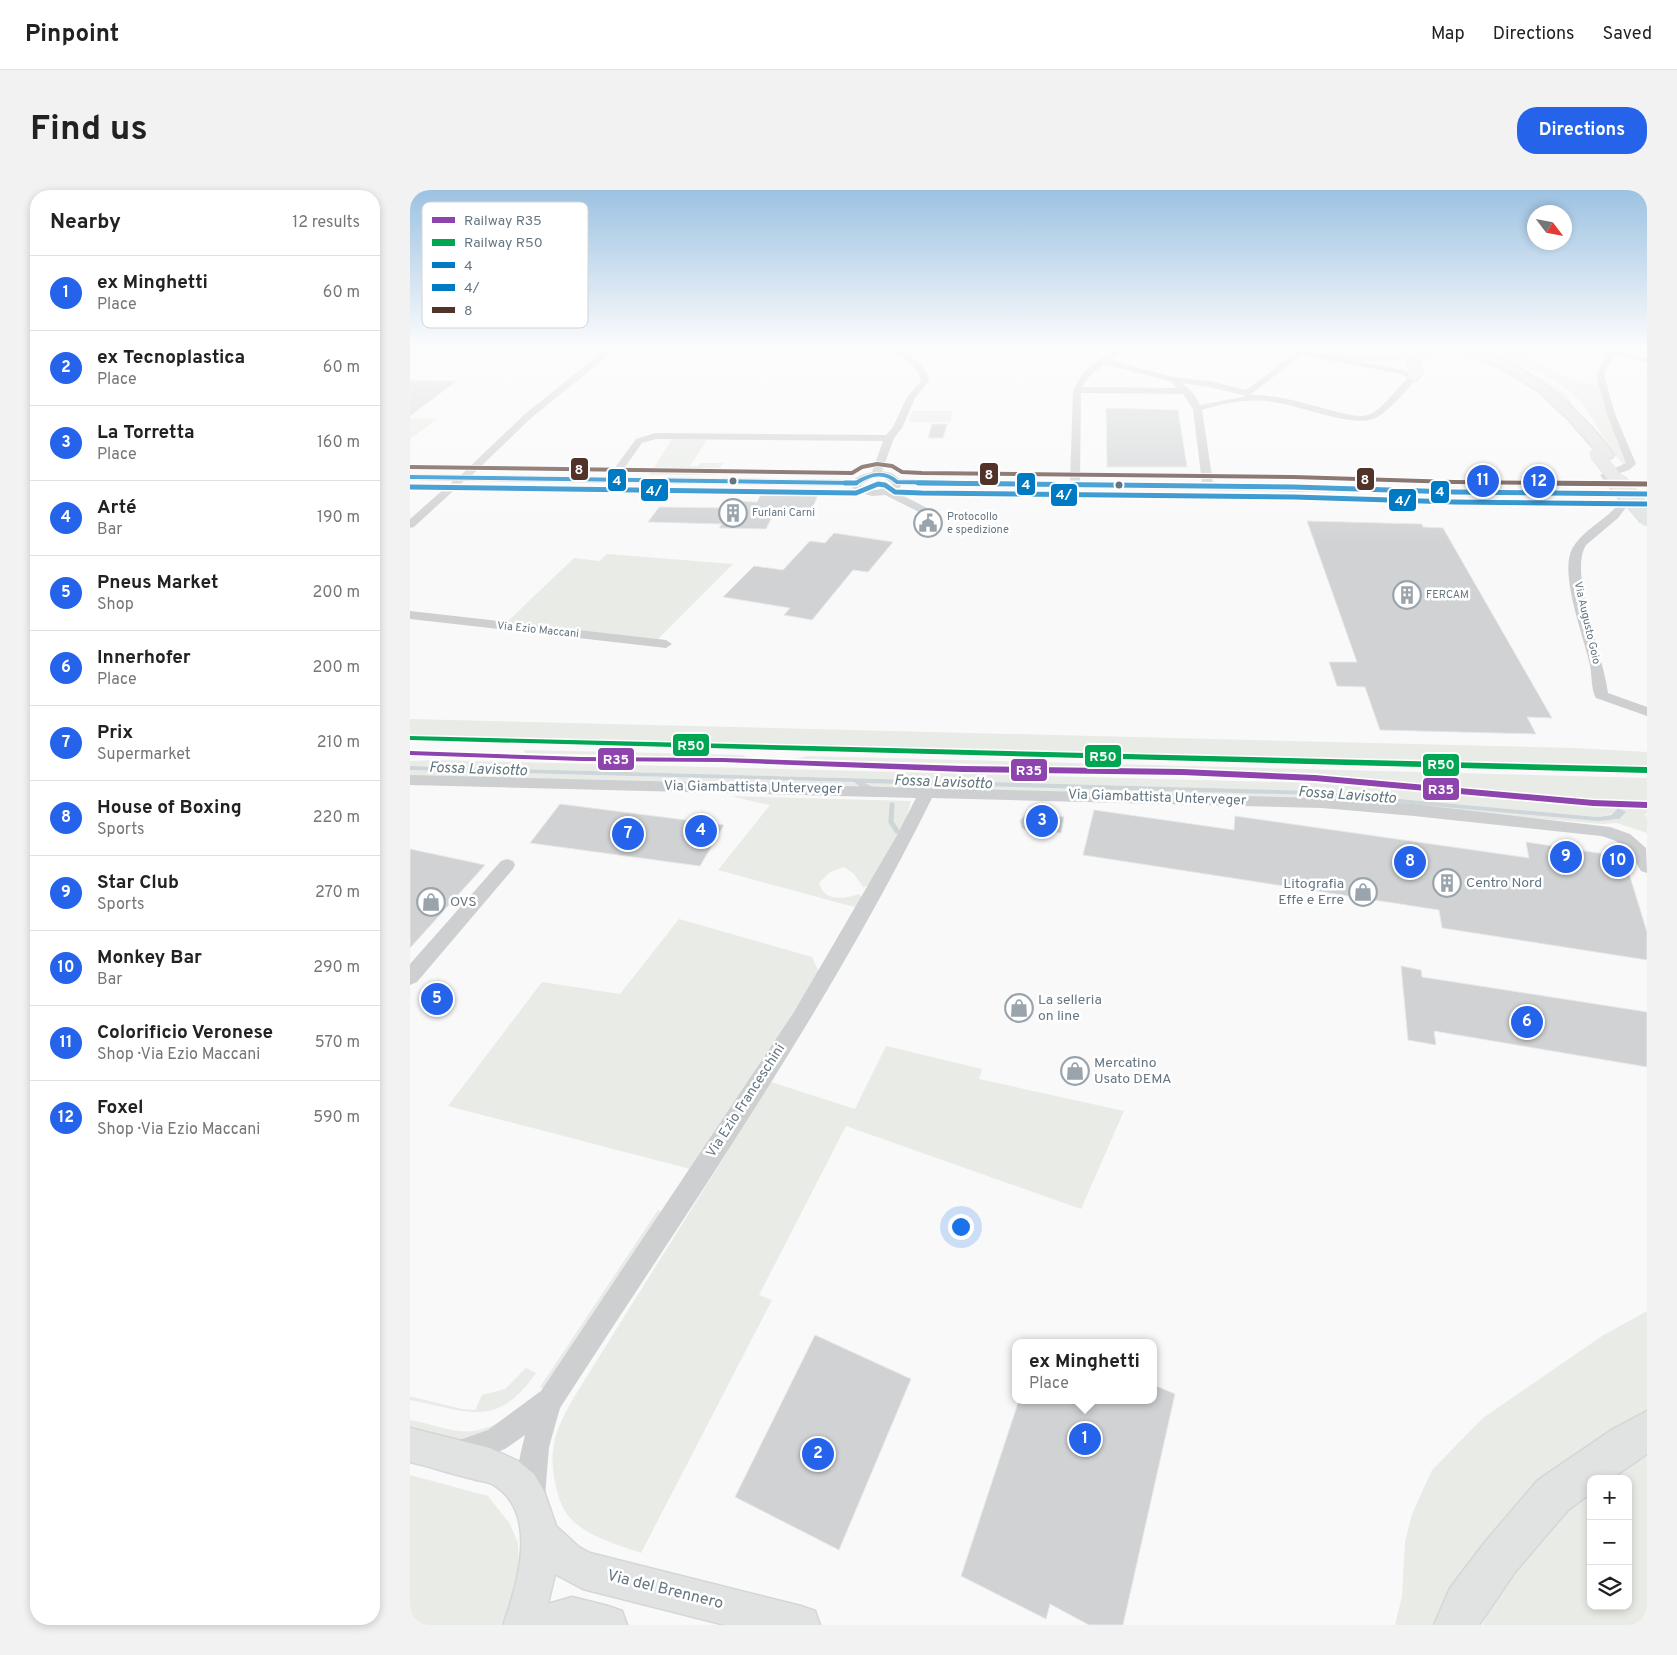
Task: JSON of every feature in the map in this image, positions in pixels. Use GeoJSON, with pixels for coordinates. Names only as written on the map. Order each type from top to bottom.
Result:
{"type":"FeatureCollection","features":[{"type":"Feature","properties":{"kind":"highway"},"geometry":{"type":"LineString","coordinates":[[1560,412],[1600,450],[1647,503]]}},
{"type":"Feature","properties":{"kind":"highway"},"geometry":{"type":"LineString","coordinates":[[1580,412],[1600,450],[1647,517]]}},
{"type":"Feature","properties":{"kind":"highway"},"geometry":{"type":"LineString","coordinates":[[1456,1625],[1466,1604],[1500,1557],[1552,1495],[1647,1431]]}},
{"type":"Feature","properties":{"kind":"main road","name":"Via del Brennero"},"geometry":{"type":"LineString","coordinates":[[410,1445],[505,1472],[516,1481],[535,1519],[566,1560],[583,1570],[801,1625]]}},
{"type":"Feature","properties":{"kind":"main road"},"geometry":{"type":"LineString","coordinates":[[522,1625],[534,1590],[538,1569],[535,1519]]}},
{"type":"Feature","properties":{"kind":"main road"},"geometry":{"type":"LineString","coordinates":[[543,1625],[572,1616],[608,1625]]}},
{"type":"Feature","properties":{"kind":"street"},"geometry":{"type":"LineString","coordinates":[[410,525],[533,412]]}},
{"type":"Feature","properties":{"kind":"street"},"geometry":{"type":"LineString","coordinates":[[876,474],[890,438],[904,412]]}},
{"type":"Feature","properties":{"kind":"street"},"geometry":{"type":"LineString","coordinates":[[1075,485],[1077,412]]}},
{"type":"Feature","properties":{"kind":"street"},"geometry":{"type":"LineString","coordinates":[[1197,412],[1208,487]]}},
{"type":"Feature","properties":{"kind":"street"},"geometry":{"type":"LineString","coordinates":[[1333,412],[1369,418],[1379,412]]}},
{"type":"Feature","properties":{"kind":"street"},"geometry":{"type":"LineString","coordinates":[[1610,412],[1631,464],[1626,468],[1606,474],[1618,491]]}},
{"type":"Feature","properties":{"kind":"street"},"geometry":{"type":"LineString","coordinates":[[611,479],[639,441],[655,436],[890,438]]}},
{"type":"Feature","properties":{"kind":"street"},"geometry":{"type":"LineString","coordinates":[[410,477],[856,483],[864,476],[876,474],[892,476],[897,482],[1618,491],[1647,494]]}},
{"type":"Feature","properties":{"kind":"street"},"geometry":{"type":"LineString","coordinates":[[856,483],[856,488],[863,492],[874,493],[886,491],[894,487],[897,482]]}},
{"type":"Feature","properties":{"kind":"street"},"geometry":{"type":"LineString","coordinates":[[886,491],[902,501],[927,512],[929,516],[920,527]]}},
{"type":"Feature","properties":{"kind":"street","name":"Via Augusto Goio"},"geometry":{"type":"LineString","coordinates":[[1618,491],[1625,501],[1624,504],[1588,537],[1577,552],[1574,568],[1580,600],[1600,676],[1601,694],[1647,712]]}},
{"type":"Feature","properties":{"kind":"street","name":"Via Ezio Maccani"},"geometry":{"type":"LineString","coordinates":[[410,616],[666,644]]}},
{"type":"Feature","properties":{"kind":"street","name":"Via Giambattista Unterveger"},"geometry":{"type":"LineString","coordinates":[[410,780],[1313,803],[1434,812],[1608,832],[1626,839],[1636,846],[1643,856],[1647,867]]}},
{"type":"Feature","properties":{"kind":"street","name":"Via Ezio Franceschini"},"geometry":{"type":"LineString","coordinates":[[535,1519],[531,1467],[536,1438],[550,1401],[801,1018],[900,846],[927,792]]}},
{"type":"Feature","properties":{"kind":"street"},"geometry":{"type":"LineString","coordinates":[[410,977],[506,865]]}},
{"type":"Feature","properties":{"kind":"street","name":"Via Ezio Franceschini"},"geometry":{"type":"LineString","coordinates":[[454,1456],[496,1440],[550,1401]]}},
{"type":"Feature","properties":{"kind":"shaded area"},"geometry":{"type":"Polygon","coordinates":[[[912,412],[953,412],[950,422],[909,422],[912,412]]]}},
{"type":"Feature","properties":{"kind":"shaded area"},"geometry":{"type":"Polygon","coordinates":[[[1588,412],[1609,412],[1627,462],[1624,465],[1617,458],[1588,412]]]}},
{"type":"Feature","properties":{"kind":"shaded area"},"geometry":{"type":"Polygon","coordinates":[[[411,418],[437,419],[410,439],[411,418]]]}},
{"type":"Feature","properties":{"kind":"shaded area"},"geometry":{"type":"Polygon","coordinates":[[[672,439],[707,440],[690,466],[698,466],[700,463],[723,463],[715,475],[649,475],[672,439]]]}},
{"type":"Feature","properties":{"kind":"shaded area"},"geometry":{"type":"Polygon","coordinates":[[[607,554],[733,564],[656,641],[506,623],[574,558],[599,561],[607,554]]]}},
{"type":"Feature","properties":{"kind":"shaded area"},"geometry":{"type":"Polygon","coordinates":[[[410,719],[1574,748],[1647,752],[1647,766],[410,736],[410,719]]]}},
{"type":"Feature","properties":{"kind":"shaded area"},"geometry":{"type":"Polygon","coordinates":[[[524,750],[742,755],[749,758],[525,753],[524,750]]]}},
{"type":"Feature","properties":{"kind":"shaded area"},"geometry":{"type":"Polygon","coordinates":[[[807,756],[1647,778],[1647,801],[1580,799],[1311,773],[797,759],[807,756]]]}},
{"type":"Feature","properties":{"kind":"shaded area"},"geometry":{"type":"Polygon","coordinates":[[[438,760],[1313,783],[1618,808],[1611,814],[1598,817],[1313,791],[410,766],[410,761],[438,760]]]}},
{"type":"Feature","properties":{"kind":"shaded area"},"geometry":{"type":"Polygon","coordinates":[[[410,770],[854,782],[860,787],[410,776],[410,770]]]}},
{"type":"Feature","properties":{"kind":"shaded area"},"geometry":{"type":"Polygon","coordinates":[[[864,782],[1313,795],[1617,820],[1618,808],[1647,809],[1645,814],[1647,833],[1617,823],[1602,824],[1344,802],[874,787],[864,782]]]}},
{"type":"Feature","properties":{"kind":"shaded area"},"geometry":{"type":"Polygon","coordinates":[[[730,796],[911,801],[903,829],[871,885],[863,887],[854,874],[844,867],[830,872],[819,883],[825,893],[835,898],[859,894],[863,899],[858,908],[718,870],[770,805],[730,796]]]}},
{"type":"Feature","properties":{"kind":"shaded area"},"geometry":{"type":"Polygon","coordinates":[[[679,919],[812,957],[819,972],[785,1030],[690,1169],[448,1106],[542,982],[620,994],[679,919]]]}},
{"type":"Feature","properties":{"kind":"shaded area"},"geometry":{"type":"Polygon","coordinates":[[[886,1046],[982,1069],[979,1079],[1124,1111],[1081,1209],[846,1126],[759,1295],[772,1300],[641,1553],[591,1534],[574,1522],[565,1511],[560,1500],[553,1472],[556,1435],[579,1389],[771,1082],[855,1109],[886,1046]]]}},
{"type":"Feature","properties":{"kind":"shaded area"},"geometry":{"type":"Polygon","coordinates":[[[658,1210],[662,1212],[544,1389],[540,1387],[658,1210]]]}},
{"type":"Feature","properties":{"kind":"shaded area"},"geometry":{"type":"Polygon","coordinates":[[[1647,1311],[1647,1412],[1437,1625],[1395,1625],[1402,1597],[1405,1542],[1412,1514],[1432,1470],[1483,1418],[1602,1336],[1647,1311]]]}},
{"type":"Feature","properties":{"kind":"shaded area"},"geometry":{"type":"Polygon","coordinates":[[[526,1368],[536,1373],[521,1391],[507,1403],[493,1410],[479,1412],[464,1411],[410,1400],[410,1397],[413,1397],[462,1409],[475,1410],[482,1395],[505,1389],[526,1368]]]}},
{"type":"Feature","properties":{"kind":"shaded area"},"geometry":{"type":"Polygon","coordinates":[[[410,1420],[458,1431],[479,1430],[505,1420],[510,1422],[462,1441],[410,1432],[410,1420]]]}},
{"type":"Feature","properties":{"kind":"shaded area"},"geometry":{"type":"Polygon","coordinates":[[[1647,1456],[1647,1625],[1482,1625],[1499,1592],[1561,1512],[1587,1495],[1587,1610],[1632,1610],[1632,1475],[1616,1475],[1647,1456]]]}},
{"type":"Feature","properties":{"kind":"shaded area"},"geometry":{"type":"Polygon","coordinates":[[[410,1475],[488,1496],[510,1524],[518,1543],[519,1567],[514,1594],[501,1625],[410,1625],[410,1475]]]}},
{"type":"Feature","properties":{"kind":"water","name":"Fossa Lavisotto"},"geometry":{"type":"Polygon","coordinates":[[[410,766],[1313,791],[1598,817],[1611,815],[1618,808],[1626,812],[1619,819],[1598,821],[1313,795],[865,783],[874,787],[860,787],[854,782],[410,770],[410,766]]]}},
{"type":"Feature","properties":{"kind":"building"},"geometry":{"type":"Polygon","coordinates":[[[1106,412],[1178,412],[1187,467],[1107,467],[1106,412]]]}},
{"type":"Feature","properties":{"kind":"building"},"geometry":{"type":"Polygon","coordinates":[[[932,424],[947,424],[943,438],[928,438],[932,424]]]}},
{"type":"Feature","properties":{"kind":"building","name":"Furlani Carni"},"geometry":{"type":"Polygon","coordinates":[[[762,492],[819,493],[808,518],[772,517],[766,529],[719,528],[722,524],[648,522],[659,507],[725,508],[729,501],[757,502],[762,492]]]}},
{"type":"Feature","properties":{"kind":"building","name":"FERCAM"},"geometry":{"type":"Polygon","coordinates":[[[1307,521],[1422,524],[1423,527],[1443,528],[1552,718],[1527,717],[1536,734],[1380,730],[1365,687],[1337,686],[1329,662],[1357,662],[1307,521]]]}},
{"type":"Feature","properties":{"kind":"building"},"geometry":{"type":"Polygon","coordinates":[[[834,533],[893,542],[868,572],[853,570],[812,620],[784,615],[790,608],[723,597],[754,566],[783,570],[810,541],[825,543],[834,533]]]}},
{"type":"Feature","properties":{"kind":"building"},"geometry":{"type":"Polygon","coordinates":[[[560,804],[724,825],[700,866],[530,843],[560,804]]]}},
{"type":"Feature","properties":{"kind":"building"},"geometry":{"type":"Polygon","coordinates":[[[1038,809],[1054,816],[1064,817],[1061,833],[1051,832],[1035,835],[1022,828],[1020,821],[1027,812],[1038,809]]]}},
{"type":"Feature","properties":{"kind":"building","name":"Centro Nord"},"geometry":{"type":"Polygon","coordinates":[[[1094,810],[1234,830],[1235,816],[1529,858],[1526,842],[1624,857],[1647,932],[1647,960],[1442,928],[1439,910],[1083,855],[1094,810]]]}},
{"type":"Feature","properties":{"kind":"building","name":"OVS"},"geometry":{"type":"Polygon","coordinates":[[[410,849],[485,865],[410,948],[410,849]]]}},
{"type":"Feature","properties":{"kind":"building"},"geometry":{"type":"Polygon","coordinates":[[[1401,966],[1421,970],[1422,977],[1647,1012],[1647,1067],[1434,1031],[1436,1045],[1408,1040],[1401,966]]]}},
{"type":"Feature","properties":{"kind":"building"},"geometry":{"type":"Polygon","coordinates":[[[815,1335],[911,1379],[839,1550],[735,1497],[815,1335]]]}},
{"type":"Feature","properties":{"kind":"building"},"geometry":{"type":"Polygon","coordinates":[[[1157,1386],[1175,1394],[1123,1625],[1089,1625],[1050,1604],[1046,1619],[961,1576],[1018,1404],[1157,1404],[1157,1386]]]}},
{"type":"Feature","properties":{"kind":"waterway"},"geometry":{"type":"LineString","coordinates":[[892,805],[891,822],[897,831]]}},
{"type":"Feature","properties":{"kind":"rail line","name":"R50"},"geometry":{"type":"LineString","coordinates":[[410,738],[1647,770]]}},
{"type":"Feature","properties":{"kind":"rail line","name":"R35"},"geometry":{"type":"LineString","coordinates":[[410,753],[581,759],[723,760],[963,769],[1182,772],[1315,778],[1593,803],[1647,805]]}},
{"type":"Feature","properties":{"kind":"transit line","name":"8"},"geometry":{"type":"LineString","coordinates":[[410,467],[852,473],[862,467],[877,464],[892,466],[902,472],[922,473],[1294,477],[1454,482],[1647,484]]}},
{"type":"Feature","properties":{"kind":"transit line","name":"4"},"geometry":{"type":"LineString","coordinates":[[410,477],[856,483],[865,477],[877,474],[889,475],[897,482],[922,483],[1294,487],[1454,492],[1647,494]]}},
{"type":"Feature","properties":{"kind":"transit line","name":"4/"},"geometry":{"type":"LineString","coordinates":[[410,487],[856,493],[878,484],[885,485],[895,492],[922,493],[1294,497],[1454,502],[1647,504]]}},
{"type":"Feature","properties":{"kind":"place","name":"Colorificio Veronese"},"geometry":{"type":"Point","coordinates":[1483,481]}},
{"type":"Feature","properties":{"kind":"place","name":"Foxel"},"geometry":{"type":"Point","coordinates":[1539,482]}},
{"type":"Feature","properties":{"kind":"place","name":"Furlani Carni"},"geometry":{"type":"Point","coordinates":[733,513]}},
{"type":"Feature","properties":{"kind":"place","name":"Protocollo e spedizione"},"geometry":{"type":"Point","coordinates":[928,523]}},
{"type":"Feature","properties":{"kind":"place","name":"FERCAM"},"geometry":{"type":"Point","coordinates":[1407,595]}},
{"type":"Feature","properties":{"kind":"place","name":"La Torretta"},"geometry":{"type":"Point","coordinates":[1042,821]}},
{"type":"Feature","properties":{"kind":"place","name":"Arté"},"geometry":{"type":"Point","coordinates":[701,831]}},
{"type":"Feature","properties":{"kind":"place","name":"Prix"},"geometry":{"type":"Point","coordinates":[628,834]}},
{"type":"Feature","properties":{"kind":"place","name":"Star Club"},"geometry":{"type":"Point","coordinates":[1566,857]}},
{"type":"Feature","properties":{"kind":"place","name":"Monkey Bar"},"geometry":{"type":"Point","coordinates":[1618,861]}},
{"type":"Feature","properties":{"kind":"place","name":"House of Boxing"},"geometry":{"type":"Point","coordinates":[1410,862]}},
{"type":"Feature","properties":{"kind":"place","name":"Centro Nord"},"geometry":{"type":"Point","coordinates":[1447,883]}},
{"type":"Feature","properties":{"kind":"place","name":"Litografia Effe e Erre"},"geometry":{"type":"Point","coordinates":[1363,892]}},
{"type":"Feature","properties":{"kind":"place","name":"OVS"},"geometry":{"type":"Point","coordinates":[431,902]}},
{"type":"Feature","properties":{"kind":"place","name":"Pneus Market"},"geometry":{"type":"Point","coordinates":[437,999]}},
{"type":"Feature","properties":{"kind":"place","name":"La selleria on line"},"geometry":{"type":"Point","coordinates":[1019,1008]}},
{"type":"Feature","properties":{"kind":"place","name":"Innerhofer"},"geometry":{"type":"Point","coordinates":[1527,1022]}},
{"type":"Feature","properties":{"kind":"place","name":"Mercatino Usato DEMA"},"geometry":{"type":"Point","coordinates":[1075,1071]}},
{"type":"Feature","properties":{"kind":"place","name":"ex Minghetti"},"geometry":{"type":"Point","coordinates":[1085,1439]}},
{"type":"Feature","properties":{"kind":"place","name":"ex Tecnoplastica"},"geometry":{"type":"Point","coordinates":[818,1454]}}]}
